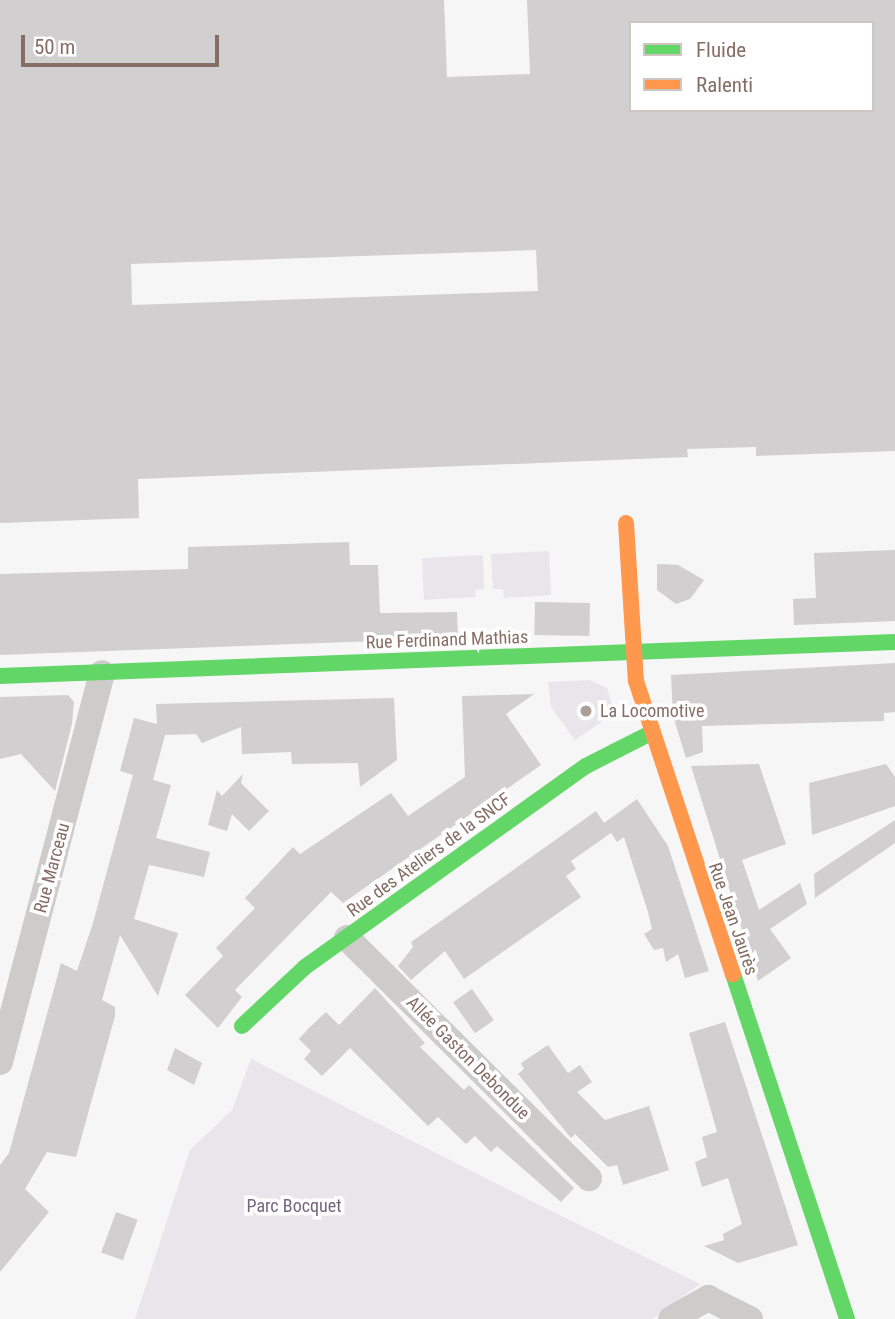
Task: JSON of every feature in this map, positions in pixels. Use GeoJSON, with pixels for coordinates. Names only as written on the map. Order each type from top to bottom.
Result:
{"type":"FeatureCollection","features":[{"type":"Feature","properties":{"kind":"street","name":"Rue Jean Jaurès"},"geometry":{"type":"LineString","coordinates":[[626,523],[632,651],[651,733],[847,1319]]}},
{"type":"Feature","properties":{"kind":"street","name":"Rue Ferdinand Mathias"},"geometry":{"type":"LineString","coordinates":[[0,676],[895,642]]}},
{"type":"Feature","properties":{"kind":"street","name":"Rue Marceau"},"geometry":{"type":"LineString","coordinates":[[0,1062],[102,673]]}},
{"type":"Feature","properties":{"kind":"street","name":"Rue des Ateliers de la SNCF"},"geometry":{"type":"LineString","coordinates":[[242,1026],[289,979],[586,766],[651,733]]}},
{"type":"Feature","properties":{"kind":"street","name":"Allée Gaston Debondue"},"geometry":{"type":"LineString","coordinates":[[347,938],[589,1178]]}},
{"type":"Feature","properties":{"kind":"street"},"geometry":{"type":"LineString","coordinates":[[671,1319],[708,1298],[750,1319]]}},
{"type":"Feature","properties":{"kind":"green space"},"geometry":{"type":"Polygon","coordinates":[[[549,551],[551,595],[504,598],[503,589],[493,589],[491,554],[549,551]]]}},
{"type":"Feature","properties":{"kind":"green space"},"geometry":{"type":"Polygon","coordinates":[[[483,555],[484,589],[475,590],[476,597],[424,600],[422,558],[483,555]]]}},
{"type":"Feature","properties":{"kind":"green space"},"geometry":{"type":"Polygon","coordinates":[[[589,680],[607,688],[612,705],[608,718],[575,740],[551,707],[548,682],[589,680]]]}},
{"type":"Feature","properties":{"kind":"green space","name":"Parc Bocquet"},"geometry":{"type":"Polygon","coordinates":[[[251,1059],[700,1284],[652,1319],[135,1319],[190,1150],[232,1110],[251,1059]]]}},
{"type":"Feature","properties":{"kind":"building"},"geometry":{"type":"Polygon","coordinates":[[[0,0],[444,0],[447,77],[530,74],[527,0],[895,0],[895,451],[756,456],[756,447],[687,449],[688,457],[138,479],[139,518],[0,523],[0,0]],[[536,250],[131,264],[132,305],[538,291],[536,250]]]}},
{"type":"Feature","properties":{"kind":"building"},"geometry":{"type":"Polygon","coordinates":[[[349,542],[350,565],[378,565],[380,613],[457,612],[458,638],[0,655],[0,574],[188,569],[188,547],[349,542]]]}},
{"type":"Feature","properties":{"kind":"building"},"geometry":{"type":"Polygon","coordinates":[[[895,550],[895,621],[794,625],[793,599],[816,598],[814,553],[895,550]]]}},
{"type":"Feature","properties":{"kind":"building"},"geometry":{"type":"Polygon","coordinates":[[[657,564],[678,565],[704,580],[690,599],[676,604],[657,590],[657,564]]]}},
{"type":"Feature","properties":{"kind":"building"},"geometry":{"type":"Polygon","coordinates":[[[535,602],[590,603],[589,636],[534,635],[535,602]]]}},
{"type":"Feature","properties":{"kind":"building"},"geometry":{"type":"Polygon","coordinates":[[[895,663],[895,712],[884,713],[884,721],[702,726],[703,752],[686,758],[673,716],[671,675],[895,663]]]}},
{"type":"Feature","properties":{"kind":"building"},"geometry":{"type":"Polygon","coordinates":[[[534,694],[506,714],[541,765],[343,903],[331,892],[235,990],[242,997],[218,1028],[185,995],[223,956],[216,948],[255,908],[245,898],[293,847],[300,854],[391,793],[408,816],[465,777],[462,696],[534,694]]]}},
{"type":"Feature","properties":{"kind":"building"},"geometry":{"type":"Polygon","coordinates":[[[68,695],[74,702],[72,724],[55,791],[21,754],[0,759],[0,697],[68,695]]]}},
{"type":"Feature","properties":{"kind":"building"},"geometry":{"type":"Polygon","coordinates":[[[394,698],[397,760],[360,787],[358,763],[292,764],[291,752],[242,754],[241,727],[202,743],[196,734],[165,735],[153,780],[171,785],[156,838],[210,852],[204,877],[149,865],[134,919],[178,933],[158,996],[120,935],[102,1000],[115,1007],[115,1016],[76,1157],[47,1152],[25,1189],[49,1212],[0,1272],[0,1165],[9,1153],[61,963],[77,971],[93,923],[133,775],[120,771],[134,718],[157,724],[156,704],[394,698]]]}},
{"type":"Feature","properties":{"kind":"building"},"geometry":{"type":"Polygon","coordinates":[[[759,764],[786,844],[742,860],[759,910],[800,883],[807,904],[770,929],[791,958],[758,981],[691,766],[759,764]]]}},
{"type":"Feature","properties":{"kind":"building"},"geometry":{"type":"Polygon","coordinates":[[[886,764],[895,777],[895,806],[812,835],[809,783],[886,764]]]}},
{"type":"Feature","properties":{"kind":"building"},"geometry":{"type":"Polygon","coordinates":[[[243,774],[241,783],[269,811],[249,831],[232,814],[227,831],[208,825],[217,790],[222,796],[243,774]]]}},
{"type":"Feature","properties":{"kind":"building"},"geometry":{"type":"Polygon","coordinates":[[[637,799],[668,846],[709,971],[685,978],[678,954],[666,962],[663,948],[654,950],[644,934],[652,929],[624,837],[617,842],[611,833],[571,861],[576,869],[566,876],[581,897],[464,979],[445,951],[411,980],[398,966],[413,947],[411,942],[596,811],[604,823],[637,799]]]}},
{"type":"Feature","properties":{"kind":"building"},"geometry":{"type":"Polygon","coordinates":[[[895,820],[895,843],[815,898],[814,874],[895,820]]]}},
{"type":"Feature","properties":{"kind":"building"},"geometry":{"type":"Polygon","coordinates":[[[375,988],[425,1043],[420,1047],[464,1090],[469,1085],[574,1188],[561,1202],[497,1146],[491,1152],[475,1136],[466,1144],[438,1117],[428,1126],[350,1048],[322,1076],[304,1059],[311,1051],[299,1039],[308,1029],[326,1012],[339,1025],[375,988]]]}},
{"type":"Feature","properties":{"kind":"building"},"geometry":{"type":"Polygon","coordinates":[[[472,989],[494,1020],[475,1033],[453,1002],[472,989]]]}},
{"type":"Feature","properties":{"kind":"building"},"geometry":{"type":"Polygon","coordinates":[[[725,1022],[798,1245],[738,1263],[704,1246],[724,1240],[723,1234],[742,1224],[728,1178],[702,1187],[695,1162],[707,1157],[702,1137],[717,1132],[689,1033],[725,1022]]]}},
{"type":"Feature","properties":{"kind":"building"},"geometry":{"type":"Polygon","coordinates":[[[548,1045],[568,1073],[580,1065],[592,1082],[577,1092],[605,1120],[649,1106],[669,1170],[623,1185],[617,1165],[608,1167],[575,1134],[571,1138],[518,1074],[524,1069],[521,1063],[548,1045]]]}},
{"type":"Feature","properties":{"kind":"building"},"geometry":{"type":"Polygon","coordinates":[[[175,1048],[202,1063],[194,1085],[167,1070],[175,1048]]]}},
{"type":"Feature","properties":{"kind":"building"},"geometry":{"type":"Polygon","coordinates":[[[116,1212],[138,1220],[123,1260],[101,1252],[116,1212]]]}},
{"type":"Feature","properties":{"kind":"traffic: fast"},"geometry":{"type":"LineString","coordinates":[[0,676],[895,642]]}},
{"type":"Feature","properties":{"kind":"traffic: fast"},"geometry":{"type":"LineString","coordinates":[[242,1026],[305,967],[586,766],[651,733]]}},
{"type":"Feature","properties":{"kind":"traffic: fast"},"geometry":{"type":"LineString","coordinates":[[733,974],[847,1319]]}},
{"type":"Feature","properties":{"kind":"traffic: slow"},"geometry":{"type":"LineString","coordinates":[[626,523],[636,681],[733,974]]}},
{"type":"Feature","properties":{"kind":"place","name":"La Locomotive"},"geometry":{"type":"Point","coordinates":[586,711]}}]}
